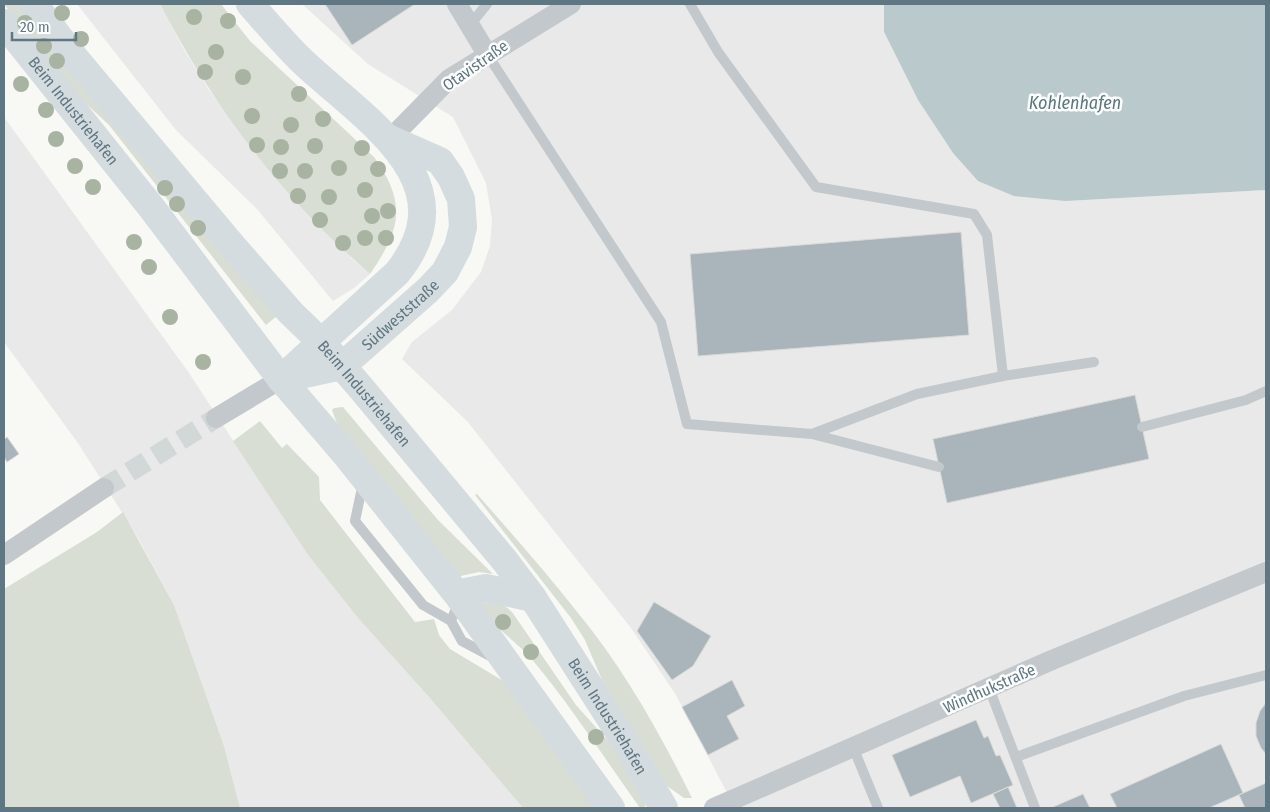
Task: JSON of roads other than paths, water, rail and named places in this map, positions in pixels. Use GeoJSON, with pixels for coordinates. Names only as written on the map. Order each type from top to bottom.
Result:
{"type":"FeatureCollection","features":[{"type":"Feature","properties":{"kind":"main road","name":"Beim Industriehafen"},"geometry":{"type":"LineString","coordinates":[[34,4],[74,57],[230,243],[291,314],[342,366],[505,561],[533,598],[622,737],[664,808]]}},
{"type":"Feature","properties":{"kind":"main road","name":"Südweststraße"},"geometry":{"type":"LineString","coordinates":[[250,4],[298,58],[390,139],[411,170],[422,199],[423,217],[418,239],[409,258],[397,273],[281,379]]}},
{"type":"Feature","properties":{"kind":"main road","name":"Beim Industriehafen"},"geometry":{"type":"LineString","coordinates":[[4,23],[151,207],[281,379],[365,478],[456,610],[509,666],[611,808]]}},
{"type":"Feature","properties":{"kind":"main road","name":"Südweststraße"},"geometry":{"type":"LineString","coordinates":[[281,379],[342,366],[428,290],[444,272],[458,247],[463,226],[461,200],[451,177],[440,161],[390,139]]}},
{"type":"Feature","properties":{"kind":"main road"},"geometry":{"type":"LineString","coordinates":[[456,610],[465,592],[486,588],[533,598]]}},
{"type":"Feature","properties":{"kind":"street"},"geometry":{"type":"LineString","coordinates":[[457,4],[487,54]]}},
{"type":"Feature","properties":{"kind":"street","name":"Otavistraße"},"geometry":{"type":"LineString","coordinates":[[390,139],[449,79],[571,4]]}},
{"type":"Feature","properties":{"kind":"street"},"geometry":{"type":"LineString","coordinates":[[216,418],[281,379]]}},
{"type":"Feature","properties":{"kind":"street"},"geometry":{"type":"LineString","coordinates":[[4,554],[104,488]]}},
{"type":"Feature","properties":{"kind":"street","name":"Windhukstraße"},"geometry":{"type":"LineString","coordinates":[[714,808],[988,688],[1266,572]]}},
{"type":"Feature","properties":{"kind":"lane"},"geometry":{"type":"LineString","coordinates":[[470,25],[487,4]]}},
{"type":"Feature","properties":{"kind":"lane"},"geometry":{"type":"LineString","coordinates":[[690,4],[718,52],[816,187],[974,214],[987,235],[1003,376]]}},
{"type":"Feature","properties":{"kind":"lane"},"geometry":{"type":"LineString","coordinates":[[487,54],[660,322],[687,424],[812,434],[939,467]]}},
{"type":"Feature","properties":{"kind":"lane"},"geometry":{"type":"LineString","coordinates":[[812,434],[916,394],[1003,376],[1094,362]]}},
{"type":"Feature","properties":{"kind":"lane"},"geometry":{"type":"LineString","coordinates":[[1142,427],[1246,400],[1266,391]]}},
{"type":"Feature","properties":{"kind":"lane"},"geometry":{"type":"LineString","coordinates":[[1016,757],[1184,696],[1266,675]]}},
{"type":"Feature","properties":{"kind":"lane"},"geometry":{"type":"LineString","coordinates":[[988,688],[1036,808]]}},
{"type":"Feature","properties":{"kind":"lane"},"geometry":{"type":"LineString","coordinates":[[853,747],[878,808]]}},
{"type":"Feature","properties":{"kind":"water","name":"Kohlenhafen"},"geometry":{"type":"Polygon","coordinates":[[[884,4],[1266,4],[1266,190],[1066,201],[1014,196],[978,181],[953,153],[918,100],[884,32],[884,4]]]}},
{"type":"Feature","properties":{"kind":"tunnel"},"geometry":{"type":"LineString","coordinates":[[104,488],[216,418]]}}]}
